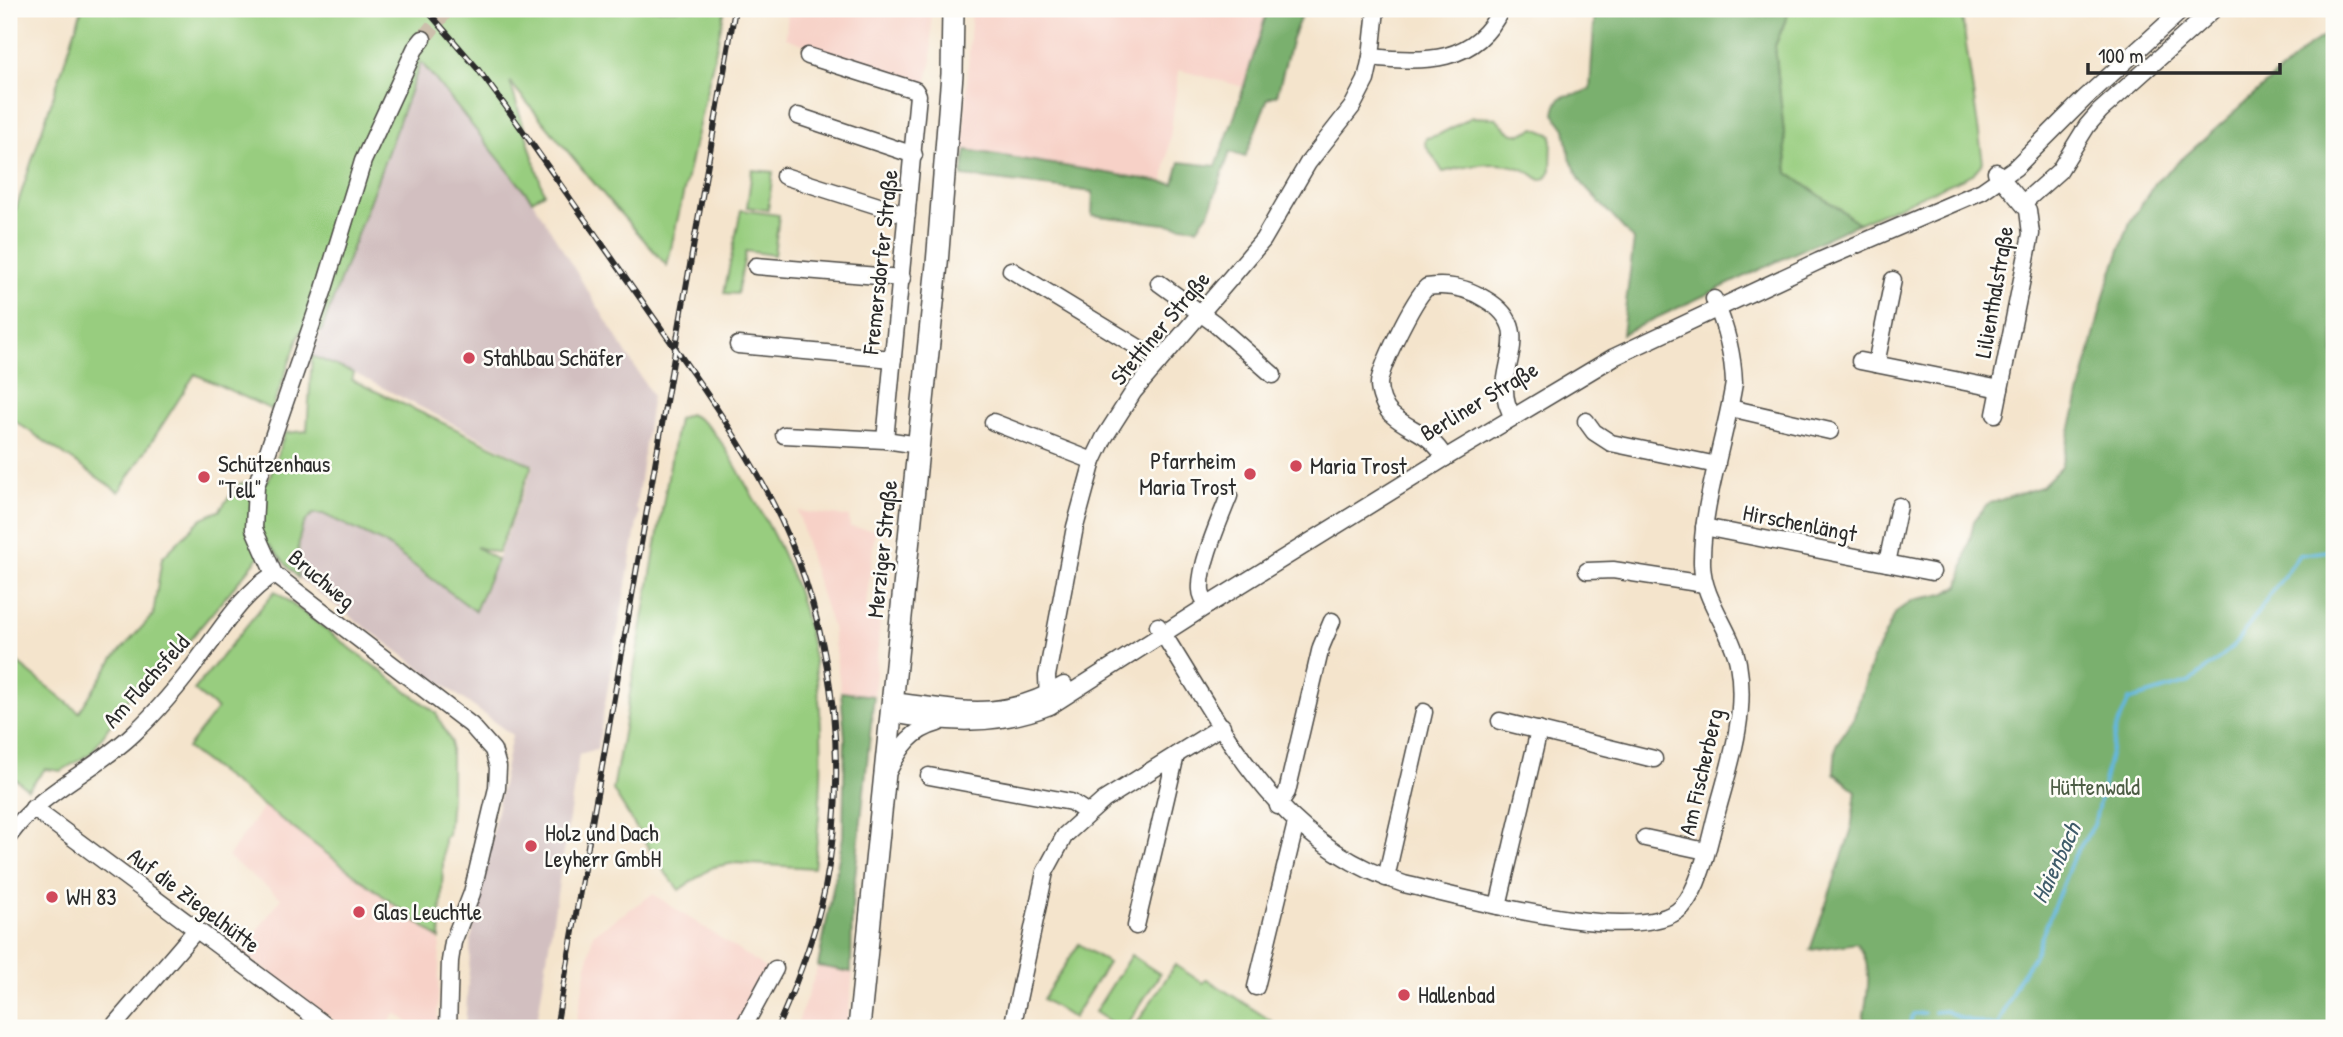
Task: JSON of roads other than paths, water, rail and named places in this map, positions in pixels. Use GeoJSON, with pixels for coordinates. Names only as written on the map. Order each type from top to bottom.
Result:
{"type":"FeatureCollection","features":[{"type":"Feature","properties":{"kind":"main road"},"geometry":{"type":"LineString","coordinates":[[943,9],[952,65]]}},
{"type":"Feature","properties":{"kind":"main road"},"geometry":{"type":"LineString","coordinates":[[952,65],[953,9]]}},
{"type":"Feature","properties":{"kind":"main road","name":"Merziger Straße"},"geometry":{"type":"LineString","coordinates":[[859,1028],[944,190],[952,65]]}},
{"type":"Feature","properties":{"kind":"street","name":"Stettiner Straße"},"geometry":{"type":"LineString","coordinates":[[1048,701],[1047,676],[1075,527],[1093,461],[1114,419],[1159,360],[1243,266],[1275,222],[1308,163],[1360,93],[1371,57],[1376,9]]}},
{"type":"Feature","properties":{"kind":"street"},"geometry":{"type":"LineString","coordinates":[[1371,57],[1420,62],[1443,58],[1478,39],[1491,27],[1502,9]]}},
{"type":"Feature","properties":{"kind":"street","name":"Berliner Straße"},"geometry":{"type":"LineString","coordinates":[[892,708],[944,721],[982,722],[1008,719],[1048,701],[1610,349],[1716,303],[1816,253],[1999,175],[2183,9]]}},
{"type":"Feature","properties":{"kind":"street"},"geometry":{"type":"LineString","coordinates":[[2024,202],[2059,171],[2087,126],[2100,111],[2214,9]]}},
{"type":"Feature","properties":{"kind":"street","name":"Bruchweg"},"geometry":{"type":"LineString","coordinates":[[423,39],[415,49],[363,161],[324,289],[256,486],[254,529],[274,574],[471,725],[493,750],[498,767],[497,788],[472,893],[453,942],[448,1028]]}},
{"type":"Feature","properties":{"kind":"street","name":"Fremersdorfer Straße"},"geometry":{"type":"LineString","coordinates":[[808,56],[915,90],[918,95],[885,440]]}},
{"type":"Feature","properties":{"kind":"street"},"geometry":{"type":"LineString","coordinates":[[798,116],[914,155]]}},
{"type":"Feature","properties":{"kind":"street","name":"Lilienthalstraße"},"geometry":{"type":"LineString","coordinates":[[1995,414],[2031,234],[2031,217],[2024,202],[1999,175]]}},
{"type":"Feature","properties":{"kind":"street"},"geometry":{"type":"LineString","coordinates":[[784,176],[907,215]]}},
{"type":"Feature","properties":{"kind":"street"},"geometry":{"type":"LineString","coordinates":[[755,265],[902,278]]}},
{"type":"Feature","properties":{"kind":"street"},"geometry":{"type":"LineString","coordinates":[[1011,270],[1159,360]]}},
{"type":"Feature","properties":{"kind":"street","name":"Lilienthalstraße"},"geometry":{"type":"LineString","coordinates":[[1893,280],[1868,362],[2000,389]]}},
{"type":"Feature","properties":{"kind":"street"},"geometry":{"type":"LineString","coordinates":[[1159,283],[1201,313],[1273,375]]}},
{"type":"Feature","properties":{"kind":"street"},"geometry":{"type":"LineString","coordinates":[[1443,454],[1434,442],[1390,413],[1382,399],[1379,385],[1383,369],[1416,300],[1427,288],[1440,285],[1482,296],[1508,318],[1513,328],[1513,342],[1504,399],[1511,412]]}},
{"type":"Feature","properties":{"kind":"street","name":"Am Fischerberg"},"geometry":{"type":"LineString","coordinates":[[1161,630],[1254,777],[1296,823],[1348,859],[1386,878],[1542,916],[1625,922],[1669,916],[1681,908],[1697,880],[1735,746],[1741,700],[1738,662],[1704,584],[1702,568],[1704,527],[1734,383],[1728,336],[1716,303]]}},
{"type":"Feature","properties":{"kind":"street"},"geometry":{"type":"LineString","coordinates":[[738,345],[893,359]]}},
{"type":"Feature","properties":{"kind":"street"},"geometry":{"type":"LineString","coordinates":[[1730,408],[1830,431]]}},
{"type":"Feature","properties":{"kind":"street"},"geometry":{"type":"LineString","coordinates":[[1586,421],[1594,432],[1611,443],[1717,465]]}},
{"type":"Feature","properties":{"kind":"street"},"geometry":{"type":"LineString","coordinates":[[993,422],[1093,461]]}},
{"type":"Feature","properties":{"kind":"street"},"geometry":{"type":"LineString","coordinates":[[784,435],[885,440],[919,445]]}},
{"type":"Feature","properties":{"kind":"street"},"geometry":{"type":"LineString","coordinates":[[1205,601],[1200,591],[1208,555],[1229,496]]}},
{"type":"Feature","properties":{"kind":"street"},"geometry":{"type":"LineString","coordinates":[[1887,564],[1899,506]]}},
{"type":"Feature","properties":{"kind":"street","name":"Hirschenlängt"},"geometry":{"type":"LineString","coordinates":[[1704,527],[1932,572]]}},
{"type":"Feature","properties":{"kind":"street"},"geometry":{"type":"LineString","coordinates":[[1587,571],[1613,570],[1704,584]]}},
{"type":"Feature","properties":{"kind":"street","name":"Am Flachsfeld"},"geometry":{"type":"LineString","coordinates":[[9,835],[44,798],[97,763],[131,736],[184,678],[248,593],[274,574]]}},
{"type":"Feature","properties":{"kind":"street"},"geometry":{"type":"LineString","coordinates":[[1278,806],[1287,792],[1321,648],[1332,621]]}},
{"type":"Feature","properties":{"kind":"street","name":"Berliner Straße"},"geometry":{"type":"LineString","coordinates":[[892,708],[981,712],[1048,701]]}},
{"type":"Feature","properties":{"kind":"street"},"geometry":{"type":"LineString","coordinates":[[1386,878],[1424,712]]}},
{"type":"Feature","properties":{"kind":"street"},"geometry":{"type":"LineString","coordinates":[[1500,720],[1654,760]]}},
{"type":"Feature","properties":{"kind":"street","name":"Berliner Straße"},"geometry":{"type":"LineString","coordinates":[[885,778],[897,753],[913,733],[944,721]]}},
{"type":"Feature","properties":{"kind":"street"},"geometry":{"type":"LineString","coordinates":[[1013,1028],[1045,872],[1065,835],[1104,800],[1222,726]]}},
{"type":"Feature","properties":{"kind":"street"},"geometry":{"type":"LineString","coordinates":[[1498,906],[1539,730]]}},
{"type":"Feature","properties":{"kind":"street"},"geometry":{"type":"LineString","coordinates":[[1136,926],[1176,755]]}},
{"type":"Feature","properties":{"kind":"street"},"geometry":{"type":"LineString","coordinates":[[929,776],[1071,802],[1088,813]]}},
{"type":"Feature","properties":{"kind":"street","name":"Auf die Ziegelhütte"},"geometry":{"type":"LineString","coordinates":[[33,808],[329,1028]]}},
{"type":"Feature","properties":{"kind":"street"},"geometry":{"type":"LineString","coordinates":[[1256,987],[1296,823]]}},
{"type":"Feature","properties":{"kind":"street","name":"Am Fischerberg"},"geometry":{"type":"LineString","coordinates":[[1645,838],[1706,851]]}},
{"type":"Feature","properties":{"kind":"street"},"geometry":{"type":"LineString","coordinates":[[117,1027],[196,930]]}},
{"type":"Feature","properties":{"kind":"street"},"geometry":{"type":"LineString","coordinates":[[743,1028],[775,969]]}},
{"type":"Feature","properties":{"kind":"waterway","name":"Haienbach"},"geometry":{"type":"LineString","coordinates":[[1934,1012],[1946,1011],[1960,1018],[1997,1027],[2019,978],[2034,956],[2073,858],[2094,825],[2116,729],[2129,700],[2190,682],[2233,647],[2299,555],[2334,550]]}},
{"type":"Feature","properties":{"kind":"waterway","name":"Haienbach"},"geometry":{"type":"LineString","coordinates":[[1908,1028],[1913,1014],[1924,1013]]}},
{"type":"Feature","properties":{"kind":"tunnel"},"geometry":{"type":"LineString","coordinates":[[423,39],[447,9]]}},
{"type":"Feature","properties":{"kind":"railway"},"geometry":{"type":"LineString","coordinates":[[426,9],[477,68],[506,107],[714,404],[763,484],[790,540],[805,581],[818,623],[827,667],[833,711],[836,801],[832,845],[821,906],[805,959],[777,1028]]}},
{"type":"Feature","properties":{"kind":"railway"},"geometry":{"type":"LineString","coordinates":[[556,1028],[735,9]]}},
{"type":"Feature","properties":{"kind":"place","name":"Stahlbau Schäfer"},"geometry":{"type":"Point","coordinates":[469,358]}},
{"type":"Feature","properties":{"kind":"place","name":"Maria Trost"},"geometry":{"type":"Point","coordinates":[1296,466]}},
{"type":"Feature","properties":{"kind":"place","name":"Pfarrheim Maria Trost"},"geometry":{"type":"Point","coordinates":[1250,474]}},
{"type":"Feature","properties":{"kind":"place","name":"Schützenhaus \"Tell\""},"geometry":{"type":"Point","coordinates":[204,477]}},
{"type":"Feature","properties":{"kind":"place","name":"Holz und Dach Leyherr GmbH"},"geometry":{"type":"Point","coordinates":[531,846]}},
{"type":"Feature","properties":{"kind":"place","name":"WH 83"},"geometry":{"type":"Point","coordinates":[52,897]}},
{"type":"Feature","properties":{"kind":"place","name":"Glas Leuchtle"},"geometry":{"type":"Point","coordinates":[359,912]}},
{"type":"Feature","properties":{"kind":"place","name":"Hallenbad"},"geometry":{"type":"Point","coordinates":[1404,995]}},
{"type":"Feature","properties":{"kind":"park label","name":"Hüttenwald"},"geometry":{"type":"Point","coordinates":[2095,787]}}]}
